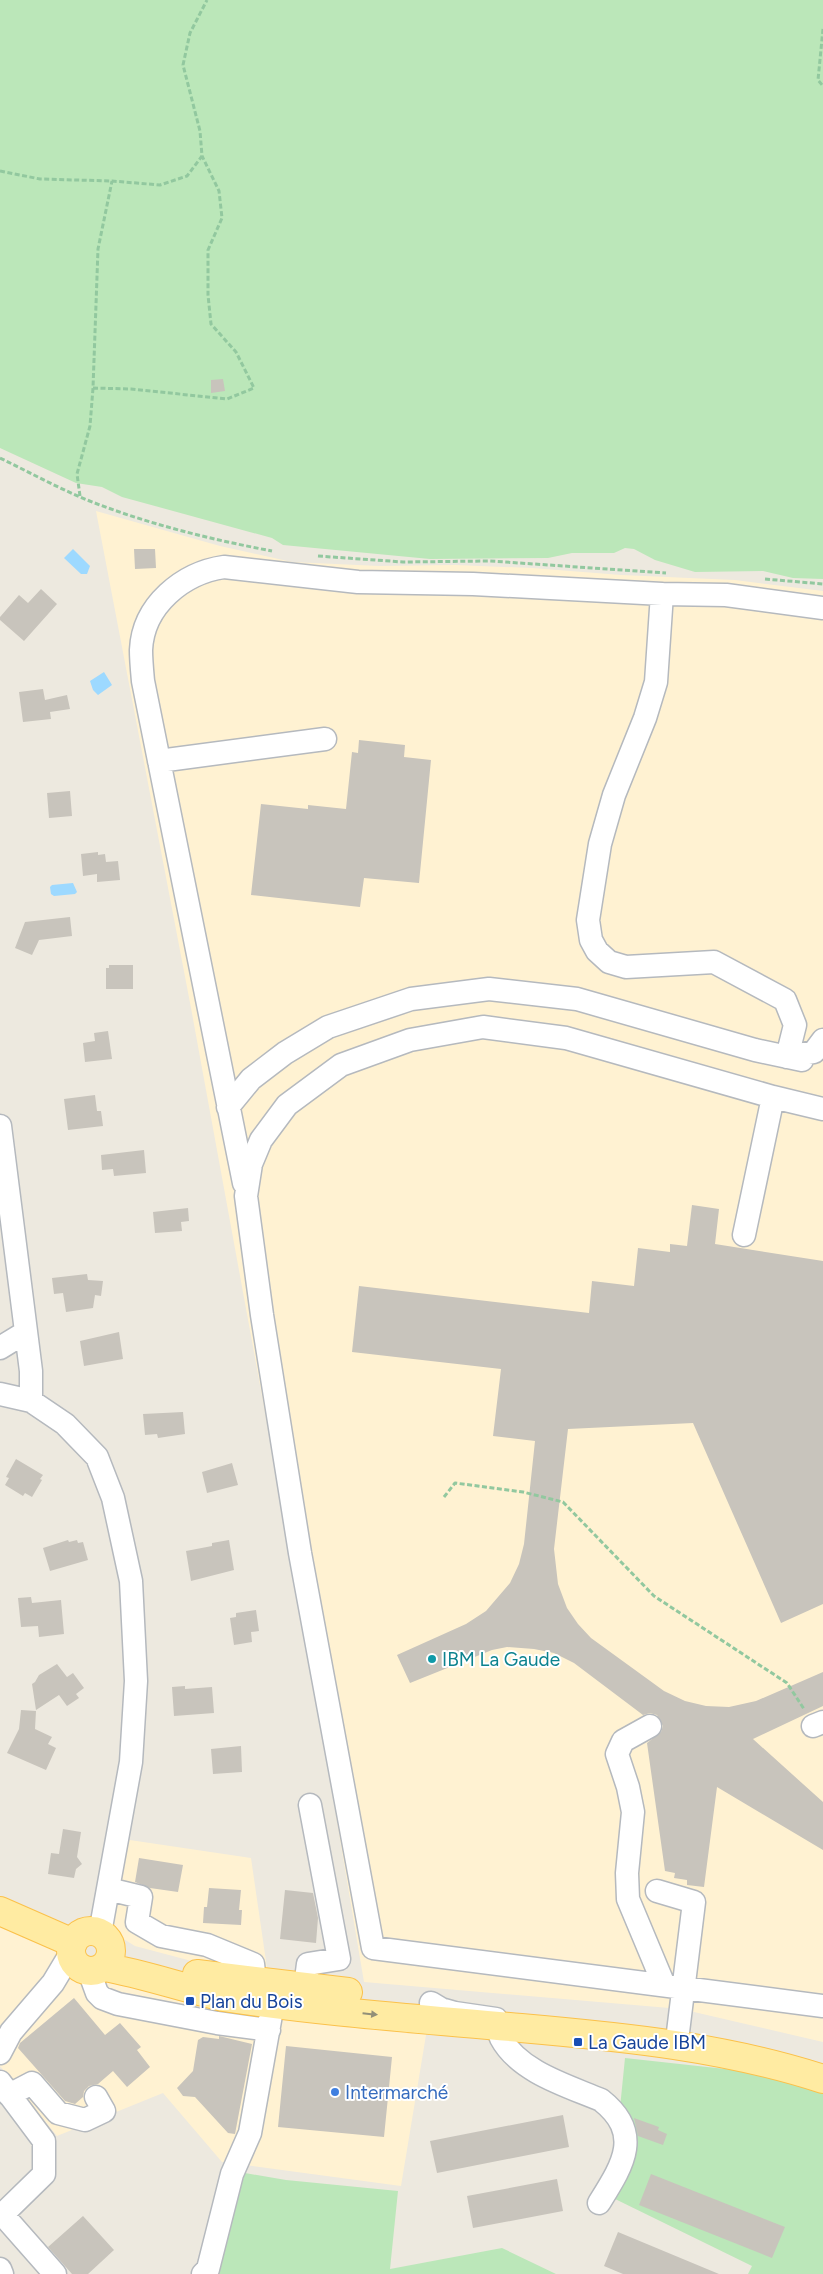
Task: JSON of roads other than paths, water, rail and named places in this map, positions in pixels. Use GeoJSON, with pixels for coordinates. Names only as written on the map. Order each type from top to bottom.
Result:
{"type":"FeatureCollection","features":[{"type":"Feature","properties":{"kind":"main road"},"geometry":{"type":"LineString","coordinates":[[0,1911],[90,1955],[131,1971],[223,1997],[275,2004],[624,2038],[698,2049],[783,2066],[823,2079]]}},
{"type":"Feature","properties":{"kind":"main road"},"geometry":{"type":"LineString","coordinates":[[90,1955],[134,1960],[182,1971],[255,1981],[678,2032],[756,2045],[823,2063]]}},
{"type":"Feature","properties":{"kind":"street"},"geometry":{"type":"LineString","coordinates":[[823,608],[726,595],[662,594],[473,584],[358,582],[224,567],[206,570],[186,579],[170,590],[156,607],[146,629],[141,649],[143,680],[246,1196],[262,1315],[300,1553],[373,1948],[823,2006]]}},
{"type":"Feature","properties":{"kind":"street"},"geometry":{"type":"LineString","coordinates":[[662,594],[656,682],[645,718],[614,795],[600,844],[588,920],[591,940],[597,950],[609,962],[626,967],[714,962],[785,1000],[795,1025],[788,1056]]}},
{"type":"Feature","properties":{"kind":"street"},"geometry":{"type":"LineString","coordinates":[[159,762],[325,740]]}},
{"type":"Feature","properties":{"kind":"street"},"geometry":{"type":"LineString","coordinates":[[228,1107],[251,1079],[285,1053],[328,1027],[411,999],[489,989],[577,999],[755,1050],[823,1064]]}},
{"type":"Feature","properties":{"kind":"street"},"geometry":{"type":"LineString","coordinates":[[246,1196],[250,1164],[261,1140],[287,1105],[341,1065],[410,1040],[483,1027],[566,1038],[773,1097],[823,1108]]}},
{"type":"Feature","properties":{"kind":"street"},"geometry":{"type":"LineString","coordinates":[[788,1056],[814,1052],[823,1040]]}},
{"type":"Feature","properties":{"kind":"street"},"geometry":{"type":"LineString","coordinates":[[744,1235],[773,1097]]}},
{"type":"Feature","properties":{"kind":"street"},"geometry":{"type":"LineString","coordinates":[[0,1126],[31,1371],[31,1401]]}},
{"type":"Feature","properties":{"kind":"street"},"geometry":{"type":"LineString","coordinates":[[0,1348],[26,1332]]}},
{"type":"Feature","properties":{"kind":"street"},"geometry":{"type":"LineString","coordinates":[[0,1394],[31,1401],[65,1424],[97,1457],[113,1498],[131,1581],[136,1681],[131,1762],[108,1889],[90,1955],[97,1993],[102,1998],[118,2004],[217,2023],[269,2030]]}},
{"type":"Feature","properties":{"kind":"street"},"geometry":{"type":"LineString","coordinates":[[650,1726],[623,1740],[617,1754],[628,1787],[633,1812],[627,1873],[628,1899],[673,1986]]}},
{"type":"Feature","properties":{"kind":"street"},"geometry":{"type":"LineString","coordinates":[[305,1987],[308,1964],[339,1959],[310,1805]]}},
{"type":"Feature","properties":{"kind":"street"},"geometry":{"type":"LineString","coordinates":[[108,1889],[141,1897],[136,1922],[161,1936],[207,1945],[253,1964],[255,1981],[272,1992],[275,2004]]}},
{"type":"Feature","properties":{"kind":"street"},"geometry":{"type":"LineString","coordinates":[[657,1891],[694,1902],[673,1986],[678,2032]]}},
{"type":"Feature","properties":{"kind":"street"},"geometry":{"type":"LineString","coordinates":[[0,2053],[11,2032],[53,1983],[90,1955]]}},
{"type":"Feature","properties":{"kind":"street"},"geometry":{"type":"LineString","coordinates":[[203,2274],[208,2269],[232,2174],[250,2133],[275,2004],[279,1997],[284,1995],[322,1999],[348,1992]]}},
{"type":"Feature","properties":{"kind":"street"},"geometry":{"type":"LineString","coordinates":[[431,2003],[441,2009],[454,2013],[496,2019],[502,2039],[518,2058],[536,2070],[601,2100],[610,2108],[618,2118],[625,2140],[626,2151],[617,2174],[599,2202]]}},
{"type":"Feature","properties":{"kind":"street"},"geometry":{"type":"LineString","coordinates":[[499,2026],[506,2019],[548,2021],[562,2018]]}},
{"type":"Feature","properties":{"kind":"street"},"geometry":{"type":"LineString","coordinates":[[55,2274],[2,2216],[44,2174],[44,2142],[5,2088],[32,2083],[58,2113],[85,2120],[104,2111],[96,2098]]}},
{"type":"Feature","properties":{"kind":"street"},"geometry":{"type":"LineString","coordinates":[[0,2269],[2,2274]]}},
{"type":"Feature","properties":{"kind":"water"},"geometry":{"type":"Polygon","coordinates":[[[73,549],[90,566],[87,574],[81,574],[64,558],[73,549]]]}},
{"type":"Feature","properties":{"kind":"water"},"geometry":{"type":"Polygon","coordinates":[[[104,672],[112,685],[98,695],[93,690],[90,681],[104,672]]]}},
{"type":"Feature","properties":{"kind":"water"},"geometry":{"type":"Polygon","coordinates":[[[73,883],[77,892],[75,894],[54,896],[51,894],[50,887],[52,885],[73,883]]]}},
{"type":"Feature","properties":{"kind":"place","name":"IBM La Gaude"},"geometry":{"type":"Point","coordinates":[432,1659]}},
{"type":"Feature","properties":{"kind":"place","name":"Plan du Bois"},"geometry":{"type":"Point","coordinates":[190,2001]}},
{"type":"Feature","properties":{"kind":"place","name":"La Gaude IBM"},"geometry":{"type":"Point","coordinates":[578,2042]}},
{"type":"Feature","properties":{"kind":"place","name":"Intermarché"},"geometry":{"type":"Point","coordinates":[335,2092]}}]}
